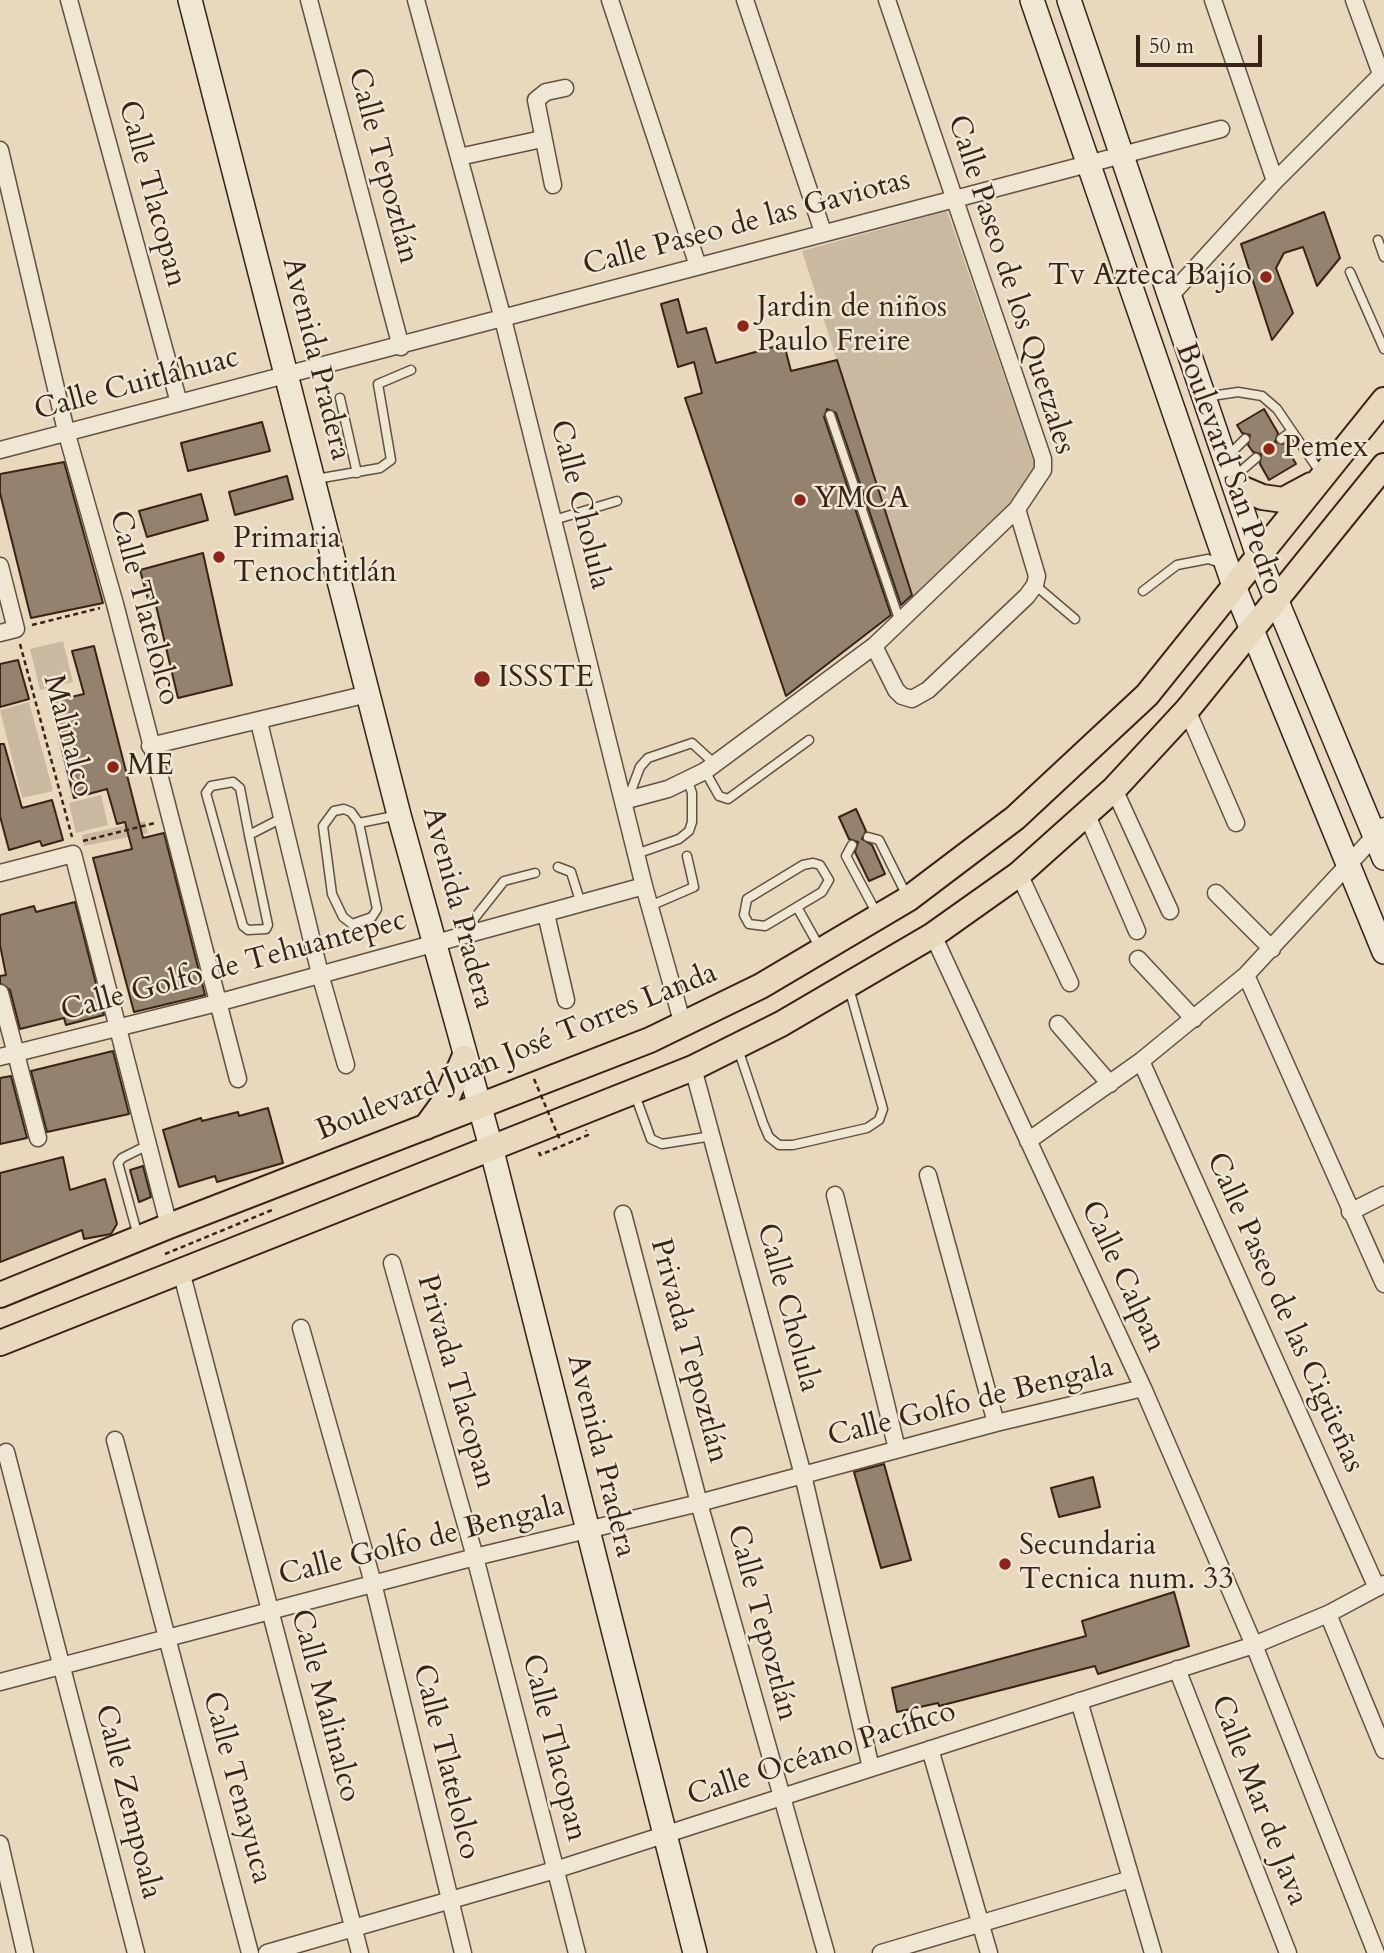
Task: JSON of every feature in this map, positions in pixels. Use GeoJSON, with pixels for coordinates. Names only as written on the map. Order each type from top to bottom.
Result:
{"type":"FeatureCollection","features":[{"type":"Feature","properties":{"kind":"main road","name":"Boulevard Juan José Torres Landa"},"geometry":{"type":"LineString","coordinates":[[0,1296],[169,1226],[683,1025],[821,951],[908,899],[1015,818],[1113,730],[1172,666],[1231,576],[1258,556],[1384,400]]}},
{"type":"Feature","properties":{"kind":"main road"},"geometry":{"type":"LineString","coordinates":[[0,1343],[173,1262],[491,1147],[693,1068],[849,986],[933,935],[1019,874],[1114,789],[1187,710],[1384,466]]}},
{"type":"Feature","properties":{"kind":"main road"},"geometry":{"type":"LineString","coordinates":[[1232,474],[1262,497],[1283,500],[1324,477]]}},
{"type":"Feature","properties":{"kind":"main road"},"geometry":{"type":"LineString","coordinates":[[426,1127],[447,1098],[464,1058]]}},
{"type":"Feature","properties":{"kind":"street","name":"Calle Tlacopan"},"geometry":{"type":"LineString","coordinates":[[69,0],[179,403]]}},
{"type":"Feature","properties":{"kind":"street","name":"Avenida Pradera"},"geometry":{"type":"LineString","coordinates":[[190,0],[399,815],[464,1058],[491,1147],[695,1953]]}},
{"type":"Feature","properties":{"kind":"street","name":"Calle Tepoztlán"},"geometry":{"type":"LineString","coordinates":[[309,0],[401,346]]}},
{"type":"Feature","properties":{"kind":"street","name":"Calle Cholula"},"geometry":{"type":"LineString","coordinates":[[416,0],[503,319],[626,800],[644,886],[683,1025]]}},
{"type":"Feature","properties":{"kind":"street"},"geometry":{"type":"LineString","coordinates":[[610,0],[698,266]]}},
{"type":"Feature","properties":{"kind":"street"},"geometry":{"type":"LineString","coordinates":[[745,0],[823,232]]}},
{"type":"Feature","properties":{"kind":"street","name":"Calle Paseo de los Quetzales"},"geometry":{"type":"LineString","coordinates":[[626,800],[688,780],[710,768],[874,646],[1017,509],[1043,470],[1043,459],[887,0]]}},
{"type":"Feature","properties":{"kind":"street","name":"Boulevard San Pedro"},"geometry":{"type":"LineString","coordinates":[[1032,0],[1231,576],[1384,952]]}},
{"type":"Feature","properties":{"kind":"street","name":"Boulevard San Pedro"},"geometry":{"type":"LineString","coordinates":[[1069,0],[1258,556],[1381,841]]}},
{"type":"Feature","properties":{"kind":"street"},"geometry":{"type":"LineString","coordinates":[[1213,0],[1275,181]]}},
{"type":"Feature","properties":{"kind":"street"},"geometry":{"type":"LineString","coordinates":[[1169,297],[1275,181],[1382,73],[1354,0]]}},
{"type":"Feature","properties":{"kind":"street"},"geometry":{"type":"LineString","coordinates":[[553,185],[536,100],[546,92],[565,88]]}},
{"type":"Feature","properties":{"kind":"street","name":"Calle Paseo de las Gaviotas"},"geometry":{"type":"LineString","coordinates":[[287,375],[1221,129]]}},
{"type":"Feature","properties":{"kind":"street"},"geometry":{"type":"LineString","coordinates":[[459,158],[542,139]]}},
{"type":"Feature","properties":{"kind":"street","name":"Calle Tlatelolco"},"geometry":{"type":"LineString","coordinates":[[0,150],[66,431],[115,604],[238,1079]]}},
{"type":"Feature","properties":{"kind":"street","name":"Calle Cuitláhuac"},"geometry":{"type":"LineString","coordinates":[[0,450],[287,375]]}},
{"type":"Feature","properties":{"kind":"street"},"geometry":{"type":"LineString","coordinates":[[1167,393],[1203,389]]}},
{"type":"Feature","properties":{"kind":"street"},"geometry":{"type":"LineString","coordinates":[[874,646],[896,690],[902,696],[912,699],[928,690],[1035,585],[1036,567],[1017,509]]}},
{"type":"Feature","properties":{"kind":"street"},"geometry":{"type":"LineString","coordinates":[[0,566],[16,629],[0,633]]}},
{"type":"Feature","properties":{"kind":"street"},"geometry":{"type":"LineString","coordinates":[[150,746],[368,694]]}},
{"type":"Feature","properties":{"kind":"street"},"geometry":{"type":"LineString","coordinates":[[1187,710],[1236,823]]}},
{"type":"Feature","properties":{"kind":"street"},"geometry":{"type":"LineString","coordinates":[[259,722],[320,974],[346,1065]]}},
{"type":"Feature","properties":{"kind":"street"},"geometry":{"type":"LineString","coordinates":[[1114,789],[1170,911]]}},
{"type":"Feature","properties":{"kind":"street"},"geometry":{"type":"LineString","coordinates":[[1087,815],[1137,931]]}},
{"type":"Feature","properties":{"kind":"street"},"geometry":{"type":"LineString","coordinates":[[1028,1141],[1110,1084],[1194,1019],[1272,949],[1347,866],[1381,841]]}},
{"type":"Feature","properties":{"kind":"street"},"geometry":{"type":"LineString","coordinates":[[0,873],[73,849],[169,1226]]}},
{"type":"Feature","properties":{"kind":"street"},"geometry":{"type":"LineString","coordinates":[[1019,874],[1070,983]]}},
{"type":"Feature","properties":{"kind":"street","name":"Calle Golfo de Tehuantepec"},"geometry":{"type":"LineString","coordinates":[[8,1056],[217,1003],[644,886]]}},
{"type":"Feature","properties":{"kind":"street"},"geometry":{"type":"LineString","coordinates":[[1216,893],[1272,949]]}},
{"type":"Feature","properties":{"kind":"street"},"geometry":{"type":"LineString","coordinates":[[546,914],[566,1000]]}},
{"type":"Feature","properties":{"kind":"street","name":"Calle Calpan"},"geometry":{"type":"LineString","coordinates":[[933,935],[1143,1388],[1254,1645],[1376,1953]]}},
{"type":"Feature","properties":{"kind":"street"},"geometry":{"type":"LineString","coordinates":[[1138,959],[1194,1019]]}},
{"type":"Feature","properties":{"kind":"street"},"geometry":{"type":"LineString","coordinates":[[1245,975],[1384,1284]]}},
{"type":"Feature","properties":{"kind":"street"},"geometry":{"type":"LineString","coordinates":[[0,993],[8,1056],[38,1138]]}},
{"type":"Feature","properties":{"kind":"street"},"geometry":{"type":"LineString","coordinates":[[1058,1024],[1110,1084]]}},
{"type":"Feature","properties":{"kind":"street","name":"Calle Paseo de las Cigüeñas"},"geometry":{"type":"LineString","coordinates":[[1141,1061],[1380,1586]]}},
{"type":"Feature","properties":{"kind":"street","name":"Calle Cholula"},"geometry":{"type":"LineString","coordinates":[[693,1068],[803,1475],[871,1768]]}},
{"type":"Feature","properties":{"kind":"street"},"geometry":{"type":"LineString","coordinates":[[928,1175],[996,1423]]}},
{"type":"Feature","properties":{"kind":"street"},"geometry":{"type":"LineString","coordinates":[[835,1195],[897,1449]]}},
{"type":"Feature","properties":{"kind":"street"},"geometry":{"type":"LineString","coordinates":[[1350,1212],[1384,1195]]}},
{"type":"Feature","properties":{"kind":"street","name":"Privada Tepoztlán"},"geometry":{"type":"LineString","coordinates":[[623,1214],[699,1503]]}},
{"type":"Feature","properties":{"kind":"street","name":"Calle Malinalco"},"geometry":{"type":"LineString","coordinates":[[173,1262],[360,1953]]}},
{"type":"Feature","properties":{"kind":"street","name":"Privada Tlacopan"},"geometry":{"type":"LineString","coordinates":[[392,1263],[475,1557]]}},
{"type":"Feature","properties":{"kind":"street","name":"Calle Tlatelolco"},"geometry":{"type":"LineString","coordinates":[[301,1328],[373,1583],[463,1953]]}},
{"type":"Feature","properties":{"kind":"street","name":"Calle Golfo de Bengala"},"geometry":{"type":"LineString","coordinates":[[0,1682],[373,1583],[699,1503],[996,1423],[1143,1388]]}},
{"type":"Feature","properties":{"kind":"street","name":"Calle Tenayuca"},"geometry":{"type":"LineString","coordinates":[[115,1440],[250,1953]]}},
{"type":"Feature","properties":{"kind":"street","name":"Calle Zempoala"},"geometry":{"type":"LineString","coordinates":[[6,1452],[136,1953]]}},
{"type":"Feature","properties":{"kind":"street","name":"Calle Tepoztlán"},"geometry":{"type":"LineString","coordinates":[[699,1503],[826,1953]]}},
{"type":"Feature","properties":{"kind":"street","name":"Calle Tlacopan"},"geometry":{"type":"LineString","coordinates":[[475,1557],[577,1953]]}},
{"type":"Feature","properties":{"kind":"street","name":"Calle Océano Pacífico"},"geometry":{"type":"LineString","coordinates":[[267,1953],[555,1870],[1254,1645],[1328,1614],[1380,1586]]}},
{"type":"Feature","properties":{"kind":"street"},"geometry":{"type":"LineString","coordinates":[[1328,1614],[1384,1750]]}},
{"type":"Feature","properties":{"kind":"street","name":"Calle Mar de Java"},"geometry":{"type":"LineString","coordinates":[[1177,1669],[1288,1953]]}},
{"type":"Feature","properties":{"kind":"street"},"geometry":{"type":"LineString","coordinates":[[1079,1701],[1153,1953]]}},
{"type":"Feature","properties":{"kind":"street"},"geometry":{"type":"LineString","coordinates":[[930,1749],[989,1953]]}},
{"type":"Feature","properties":{"kind":"street"},"geometry":{"type":"LineString","coordinates":[[0,1844],[25,1953]]}},
{"type":"Feature","properties":{"kind":"street"},"geometry":{"type":"LineString","coordinates":[[881,1953],[1130,1878]]}},
{"type":"Feature","properties":{"kind":"lane"},"geometry":{"type":"LineString","coordinates":[[1378,240],[1384,257]]}},
{"type":"Feature","properties":{"kind":"lane"},"geometry":{"type":"LineString","coordinates":[[1350,272],[1384,349]]}},
{"type":"Feature","properties":{"kind":"lane"},"geometry":{"type":"LineString","coordinates":[[313,480],[380,468],[391,460],[378,384],[411,370]]}},
{"type":"Feature","properties":{"kind":"lane"},"geometry":{"type":"LineString","coordinates":[[1203,389],[1252,392],[1277,409],[1324,477]]}},
{"type":"Feature","properties":{"kind":"lane"},"geometry":{"type":"LineString","coordinates":[[340,398],[356,473]]}},
{"type":"Feature","properties":{"kind":"lane"},"geometry":{"type":"LineString","coordinates":[[1269,417],[1277,409]]}},
{"type":"Feature","properties":{"kind":"lane"},"geometry":{"type":"LineString","coordinates":[[830,415],[900,622]]}},
{"type":"Feature","properties":{"kind":"lane"},"geometry":{"type":"LineString","coordinates":[[1281,439],[1292,431]]}},
{"type":"Feature","properties":{"kind":"lane"},"geometry":{"type":"LineString","coordinates":[[1232,474],[1245,439]]}},
{"type":"Feature","properties":{"kind":"lane"},"geometry":{"type":"LineString","coordinates":[[1232,474],[1256,458]]}},
{"type":"Feature","properties":{"kind":"lane"},"geometry":{"type":"LineString","coordinates":[[554,520],[617,501]]}},
{"type":"Feature","properties":{"kind":"lane"},"geometry":{"type":"LineString","coordinates":[[1143,591],[1177,565],[1208,559],[1231,576]]}},
{"type":"Feature","properties":{"kind":"lane"},"geometry":{"type":"LineString","coordinates":[[1035,585],[1074,619]]}},
{"type":"Feature","properties":{"kind":"lane"},"geometry":{"type":"LineString","coordinates":[[626,800],[640,767],[648,758],[692,743],[710,768],[719,796],[728,799],[809,740]]}},
{"type":"Feature","properties":{"kind":"lane"},"geometry":{"type":"LineString","coordinates":[[636,854],[679,839],[689,831],[692,822],[692,793],[688,780]]}},
{"type":"Feature","properties":{"kind":"lane"},"geometry":{"type":"LineString","coordinates":[[233,782],[240,788],[249,835],[268,925],[266,929],[248,930],[243,926],[206,793],[211,786],[233,782]]}},
{"type":"Feature","properties":{"kind":"lane"},"geometry":{"type":"LineString","coordinates":[[344,809],[351,812],[359,823],[377,909],[372,917],[352,924],[343,917],[332,894],[323,826],[327,817],[344,809]]}},
{"type":"Feature","properties":{"kind":"lane"},"geometry":{"type":"LineString","coordinates":[[359,823],[399,815]]}},
{"type":"Feature","properties":{"kind":"lane"},"geometry":{"type":"LineString","coordinates":[[249,835],[282,818]]}},
{"type":"Feature","properties":{"kind":"lane"},"geometry":{"type":"LineString","coordinates":[[868,837],[879,840],[908,899]]}},
{"type":"Feature","properties":{"kind":"lane"},"geometry":{"type":"LineString","coordinates":[[852,845],[847,850],[848,863],[879,917]]}},
{"type":"Feature","properties":{"kind":"lane"},"geometry":{"type":"LineString","coordinates":[[650,906],[694,887],[687,856]]}},
{"type":"Feature","properties":{"kind":"lane"},"geometry":{"type":"LineString","coordinates":[[803,865],[820,865],[829,880],[827,887],[797,907],[765,926],[749,924],[744,915],[747,899],[803,865]]}},
{"type":"Feature","properties":{"kind":"lane"},"geometry":{"type":"LineString","coordinates":[[558,867],[571,872],[581,904]]}},
{"type":"Feature","properties":{"kind":"lane"},"geometry":{"type":"LineString","coordinates":[[460,936],[504,881],[535,873]]}},
{"type":"Feature","properties":{"kind":"lane"},"geometry":{"type":"LineString","coordinates":[[797,907],[821,951]]}},
{"type":"Feature","properties":{"kind":"lane"},"geometry":{"type":"LineString","coordinates":[[737,1046],[763,1123],[769,1137],[779,1145],[793,1145],[867,1128],[879,1120],[883,1109],[867,1043],[849,986]]}},
{"type":"Feature","properties":{"kind":"lane"},"geometry":{"type":"LineString","coordinates":[[634,1092],[651,1139],[662,1144],[712,1136]]}},
{"type":"Feature","properties":{"kind":"lane"},"geometry":{"type":"LineString","coordinates":[[139,1239],[118,1163],[122,1158],[148,1145]]}},
{"type":"Feature","properties":{"kind":"path"},"geometry":{"type":"LineString","coordinates":[[16,629],[115,604]]}},
{"type":"Feature","properties":{"kind":"path","name":"Malinalco"},"geometry":{"type":"LineString","coordinates":[[16,629],[73,849]]}},
{"type":"Feature","properties":{"kind":"path"},"geometry":{"type":"LineString","coordinates":[[73,849],[171,818]]}},
{"type":"Feature","properties":{"kind":"path"},"geometry":{"type":"LineString","coordinates":[[534,1079],[560,1140]]}},
{"type":"Feature","properties":{"kind":"path"},"geometry":{"type":"LineString","coordinates":[[534,1104],[546,1099]]}},
{"type":"Feature","properties":{"kind":"path"},"geometry":{"type":"LineString","coordinates":[[540,1155],[588,1135]]}},
{"type":"Feature","properties":{"kind":"path"},"geometry":{"type":"LineString","coordinates":[[173,1262],[279,1207]]}},
{"type":"Feature","properties":{"kind":"shaded area"},"geometry":{"type":"Polygon","coordinates":[[[947,211],[1037,471],[1009,511],[914,602],[802,251],[947,211]]]}},
{"type":"Feature","properties":{"kind":"shaded area"},"geometry":{"type":"Polygon","coordinates":[[[63,641],[73,682],[40,690],[30,649],[63,641]]]}},
{"type":"Feature","properties":{"kind":"shaded area"},"geometry":{"type":"Polygon","coordinates":[[[29,702],[53,791],[22,798],[0,710],[29,702]]]}},
{"type":"Feature","properties":{"kind":"shaded area"},"geometry":{"type":"Polygon","coordinates":[[[101,795],[108,825],[76,833],[69,803],[101,795]]]}},
{"type":"Feature","properties":{"kind":"shaded area"},"geometry":{"type":"Polygon","coordinates":[[[145,821],[148,833],[84,846],[82,835],[145,821]]]}},
{"type":"Feature","properties":{"kind":"building","name":"Tv Azteca Bajío"},"geometry":{"type":"Polygon","coordinates":[[[1324,212],[1340,258],[1317,286],[1303,247],[1284,253],[1276,268],[1293,313],[1272,340],[1241,244],[1324,212]]]}},
{"type":"Feature","properties":{"kind":"building","name":"YMCA"},"geometry":{"type":"Polygon","coordinates":[[[678,299],[687,333],[706,328],[716,363],[784,344],[791,371],[837,360],[912,595],[901,605],[836,413],[827,409],[824,417],[891,615],[786,696],[685,398],[702,393],[694,362],[678,367],[661,304],[678,299]]]}},
{"type":"Feature","properties":{"kind":"building","name":"Pemex"},"geometry":{"type":"Polygon","coordinates":[[[1264,409],[1278,433],[1275,442],[1285,444],[1296,464],[1269,480],[1260,464],[1261,454],[1253,452],[1248,445],[1250,435],[1242,433],[1237,425],[1264,409]]]}},
{"type":"Feature","properties":{"kind":"building"},"geometry":{"type":"Polygon","coordinates":[[[262,422],[270,451],[188,471],[181,443],[262,422]]]}},
{"type":"Feature","properties":{"kind":"building"},"geometry":{"type":"Polygon","coordinates":[[[64,462],[103,603],[31,618],[0,493],[0,474],[64,462]]]}},
{"type":"Feature","properties":{"kind":"building"},"geometry":{"type":"Polygon","coordinates":[[[287,476],[293,499],[235,515],[229,492],[287,476]]]}},
{"type":"Feature","properties":{"kind":"building"},"geometry":{"type":"Polygon","coordinates":[[[201,494],[208,520],[147,537],[139,511],[201,494]]]}},
{"type":"Feature","properties":{"kind":"building"},"geometry":{"type":"Polygon","coordinates":[[[203,553],[232,685],[178,698],[154,597],[148,599],[140,570],[203,553]]]}},
{"type":"Feature","properties":{"kind":"building"},"geometry":{"type":"Polygon","coordinates":[[[94,646],[143,838],[164,833],[205,995],[134,1012],[93,858],[132,849],[125,822],[117,824],[107,789],[74,798],[50,702],[84,694],[72,651],[94,646]]]}},
{"type":"Feature","properties":{"kind":"building"},"geometry":{"type":"Polygon","coordinates":[[[18,660],[29,699],[0,707],[0,664],[18,660]]]}},
{"type":"Feature","properties":{"kind":"building"},"geometry":{"type":"Polygon","coordinates":[[[0,744],[4,744],[22,808],[52,800],[63,840],[42,846],[40,841],[9,850],[0,816],[0,744]]]}},
{"type":"Feature","properties":{"kind":"building"},"geometry":{"type":"Polygon","coordinates":[[[856,809],[866,831],[862,839],[872,845],[885,874],[869,881],[855,852],[858,842],[849,839],[839,817],[856,809]]]}},
{"type":"Feature","properties":{"kind":"building"},"geometry":{"type":"Polygon","coordinates":[[[75,902],[104,1015],[66,1025],[64,1018],[20,1029],[10,990],[0,983],[0,976],[6,975],[0,945],[0,915],[34,906],[36,912],[75,902]]]}},
{"type":"Feature","properties":{"kind":"building"},"geometry":{"type":"Polygon","coordinates":[[[113,1051],[129,1114],[47,1132],[31,1071],[113,1051]]]}},
{"type":"Feature","properties":{"kind":"building"},"geometry":{"type":"Polygon","coordinates":[[[11,1076],[27,1138],[0,1144],[0,1078],[11,1076]]]}},
{"type":"Feature","properties":{"kind":"building"},"geometry":{"type":"Polygon","coordinates":[[[268,1108],[283,1163],[217,1182],[215,1176],[179,1187],[163,1130],[201,1118],[202,1121],[238,1112],[239,1116],[268,1108]]]}},
{"type":"Feature","properties":{"kind":"building"},"geometry":{"type":"Polygon","coordinates":[[[63,1157],[70,1190],[105,1179],[117,1224],[111,1234],[84,1239],[82,1230],[0,1262],[0,1173],[63,1157]]]}},
{"type":"Feature","properties":{"kind":"building"},"geometry":{"type":"Polygon","coordinates":[[[143,1166],[151,1197],[139,1202],[130,1170],[143,1166]]]}},
{"type":"Feature","properties":{"kind":"building"},"geometry":{"type":"Polygon","coordinates":[[[884,1464],[911,1560],[881,1568],[854,1472],[884,1464]]]}},
{"type":"Feature","properties":{"kind":"building"},"geometry":{"type":"Polygon","coordinates":[[[1093,1477],[1100,1507],[1059,1517],[1051,1488],[1093,1477]]]}},
{"type":"Feature","properties":{"kind":"building"},"geometry":{"type":"Polygon","coordinates":[[[1174,1592],[1189,1646],[1098,1674],[1095,1666],[939,1706],[938,1703],[897,1712],[892,1688],[1086,1636],[1082,1621],[1174,1592]]]}},
{"type":"Feature","properties":{"kind":"place","name":"Tv Azteca Bajío"},"geometry":{"type":"Point","coordinates":[1266,277]}},
{"type":"Feature","properties":{"kind":"place","name":"Jardin de niños Paulo Freire"},"geometry":{"type":"Point","coordinates":[743,326]}},
{"type":"Feature","properties":{"kind":"place","name":"Pemex"},"geometry":{"type":"Point","coordinates":[1269,449]}},
{"type":"Feature","properties":{"kind":"place","name":"YMCA"},"geometry":{"type":"Point","coordinates":[800,500]}},
{"type":"Feature","properties":{"kind":"place","name":"Primaria Tenochtitlán"},"geometry":{"type":"Point","coordinates":[219,557]}},
{"type":"Feature","properties":{"kind":"place","name":"ISSSTE"},"geometry":{"type":"Point","coordinates":[482,679]}},
{"type":"Feature","properties":{"kind":"place","name":"ME"},"geometry":{"type":"Point","coordinates":[113,767]}},
{"type":"Feature","properties":{"kind":"place","name":"Secundaria Tecnica num. 33"},"geometry":{"type":"Point","coordinates":[1005,1564]}}]}
